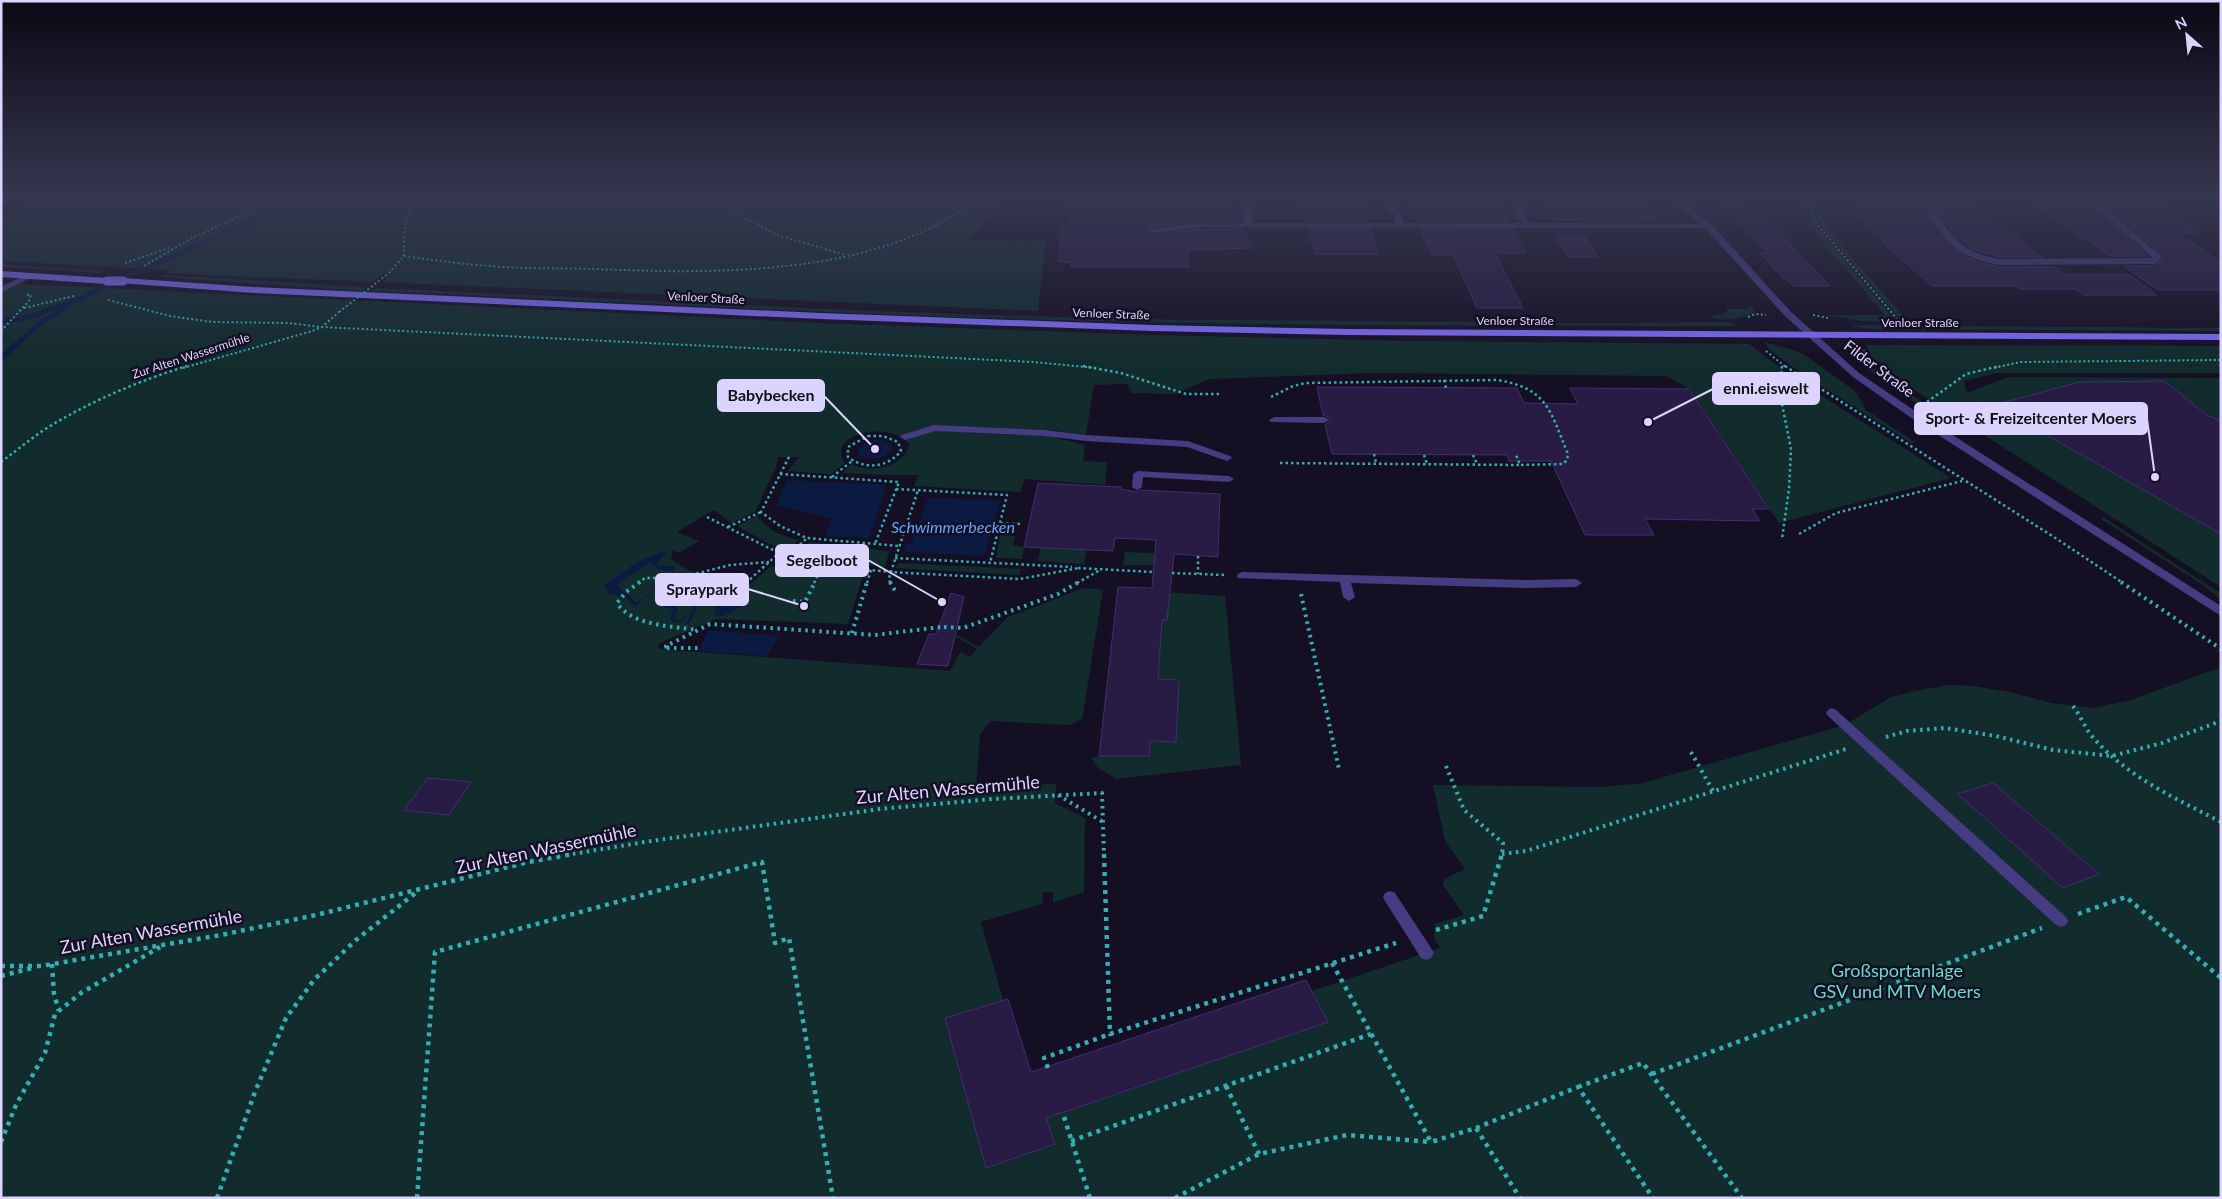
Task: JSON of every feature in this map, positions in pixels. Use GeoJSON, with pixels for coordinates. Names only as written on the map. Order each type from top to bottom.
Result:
{"type":"FeatureCollection","features":[{"type":"Feature","properties":{"kind":"main road","name":"Venloer Straße"},"geometry":{"type":"LineString","coordinates":[[1,274],[263,290],[822,316],[1152,328],[1358,332],[2221,337]]}},
{"type":"Feature","properties":{"kind":"street","name":"Filder Straße"},"geometry":{"type":"LineString","coordinates":[[1733,253],[1788,314],[1856,375],[1914,415],[2221,612]]}},
{"type":"Feature","properties":{"kind":"street"},"geometry":{"type":"LineString","coordinates":[[1968,253],[1978,258],[1999,262],[2155,262],[2158,257],[2153,253]]}},
{"type":"Feature","properties":{"kind":"lane"},"geometry":{"type":"LineString","coordinates":[[1,290],[31,276]]}},
{"type":"Feature","properties":{"kind":"lane"},"geometry":{"type":"LineString","coordinates":[[1274,420],[1324,420]]}},
{"type":"Feature","properties":{"kind":"lane"},"geometry":{"type":"LineString","coordinates":[[905,437],[934,428],[1045,433],[1086,438],[1188,444],[1227,458]]}},
{"type":"Feature","properties":{"kind":"lane"},"geometry":{"type":"LineString","coordinates":[[1137,487],[1138,474],[1229,479]]}},
{"type":"Feature","properties":{"kind":"lane"},"geometry":{"type":"LineString","coordinates":[[1242,576],[1524,584],[1576,583]]}},
{"type":"Feature","properties":{"kind":"lane"},"geometry":{"type":"LineString","coordinates":[[1345,580],[1349,597]]}},
{"type":"Feature","properties":{"kind":"lane"},"geometry":{"type":"LineString","coordinates":[[1832,713],[2061,921]]}},
{"type":"Feature","properties":{"kind":"lane"},"geometry":{"type":"LineString","coordinates":[[1390,897],[1426,953]]}},
{"type":"Feature","properties":{"kind":"path"},"geometry":{"type":"LineString","coordinates":[[121,265],[156,253]]}},
{"type":"Feature","properties":{"kind":"path"},"geometry":{"type":"LineString","coordinates":[[160,256],[165,253]]}},
{"type":"Feature","properties":{"kind":"path"},"geometry":{"type":"LineString","coordinates":[[404,253],[404,256],[476,265],[664,271],[749,271],[790,267],[860,253]]}},
{"type":"Feature","properties":{"kind":"path"},"geometry":{"type":"LineString","coordinates":[[838,253],[848,256]]}},
{"type":"Feature","properties":{"kind":"path"},"geometry":{"type":"LineString","coordinates":[[1841,253],[1902,325]]}},
{"type":"Feature","properties":{"kind":"path","name":"Zur Alten Wassermühle"},"geometry":{"type":"LineString","coordinates":[[1,462],[84,406],[144,380],[322,327],[389,273],[404,256]]}},
{"type":"Feature","properties":{"kind":"path"},"geometry":{"type":"LineString","coordinates":[[104,298],[178,317],[212,322],[288,322],[322,327],[1034,362],[1099,368],[1121,373],[1186,394],[1222,394]]}},
{"type":"Feature","properties":{"kind":"path"},"geometry":{"type":"LineString","coordinates":[[1,331],[24,308],[64,299]]}},
{"type":"Feature","properties":{"kind":"path"},"geometry":{"type":"LineString","coordinates":[[1750,334],[1782,364],[2057,540],[2221,649]]}},
{"type":"Feature","properties":{"kind":"path"},"geometry":{"type":"LineString","coordinates":[[1927,402],[1966,374],[2020,362],[2221,360]]}},
{"type":"Feature","properties":{"kind":"path"},"geometry":{"type":"LineString","coordinates":[[1782,364],[1779,389],[1791,449],[1789,489],[1782,538]]}},
{"type":"Feature","properties":{"kind":"path"},"geometry":{"type":"LineString","coordinates":[[1444,380],[1446,388]]}},
{"type":"Feature","properties":{"kind":"path"},"geometry":{"type":"LineString","coordinates":[[1271,397],[1292,386],[1306,383],[1444,380],[1512,381],[1530,387],[1543,398],[1568,454],[1567,460],[1563,464],[1556,465],[1280,463]]}},
{"type":"Feature","properties":{"kind":"path"},"geometry":{"type":"LineString","coordinates":[[1354,381],[1355,387]]}},
{"type":"Feature","properties":{"kind":"path"},"geometry":{"type":"LineString","coordinates":[[1398,381],[1400,387]]}},
{"type":"Feature","properties":{"kind":"path"},"geometry":{"type":"LineString","coordinates":[[868,436],[885,436],[898,442],[901,446],[898,456],[885,464],[867,466],[852,461],[848,457],[848,447],[868,436]]}},
{"type":"Feature","properties":{"kind":"path"},"geometry":{"type":"LineString","coordinates":[[1374,454],[1376,464]]}},
{"type":"Feature","properties":{"kind":"path"},"geometry":{"type":"LineString","coordinates":[[1424,454],[1427,464]]}},
{"type":"Feature","properties":{"kind":"path"},"geometry":{"type":"LineString","coordinates":[[1474,455],[1477,464]]}},
{"type":"Feature","properties":{"kind":"path"},"geometry":{"type":"LineString","coordinates":[[1516,455],[1520,465]]}},
{"type":"Feature","properties":{"kind":"path"},"geometry":{"type":"LineString","coordinates":[[727,527],[761,512],[788,457]]}},
{"type":"Feature","properties":{"kind":"path"},"geometry":{"type":"LineString","coordinates":[[831,478],[852,461]]}},
{"type":"Feature","properties":{"kind":"path"},"geometry":{"type":"LineString","coordinates":[[780,474],[899,482],[876,544]]}},
{"type":"Feature","properties":{"kind":"path"},"geometry":{"type":"LineString","coordinates":[[1800,534],[1836,513],[1962,480]]}},
{"type":"Feature","properties":{"kind":"path"},"geometry":{"type":"LineString","coordinates":[[896,489],[1007,496],[990,563]]}},
{"type":"Feature","properties":{"kind":"path"},"geometry":{"type":"LineString","coordinates":[[897,594],[890,584],[890,572],[918,490]]}},
{"type":"Feature","properties":{"kind":"path"},"geometry":{"type":"LineString","coordinates":[[761,512],[780,526],[807,538],[899,546]]}},
{"type":"Feature","properties":{"kind":"path"},"geometry":{"type":"LineString","coordinates":[[707,517],[779,553],[824,566],[890,572],[1020,579],[1078,568]]}},
{"type":"Feature","properties":{"kind":"path"},"geometry":{"type":"LineString","coordinates":[[1001,523],[1021,524]]}},
{"type":"Feature","properties":{"kind":"path"},"geometry":{"type":"LineString","coordinates":[[787,556],[807,538]]}},
{"type":"Feature","properties":{"kind":"path"},"geometry":{"type":"LineString","coordinates":[[745,584],[779,553]]}},
{"type":"Feature","properties":{"kind":"path"},"geometry":{"type":"LineString","coordinates":[[1198,556],[1198,574]]}},
{"type":"Feature","properties":{"kind":"path"},"geometry":{"type":"LineString","coordinates":[[895,558],[1153,572]]}},
{"type":"Feature","properties":{"kind":"path"},"geometry":{"type":"LineString","coordinates":[[698,630],[639,619],[619,608],[617,603],[619,598],[645,578],[679,578],[730,565],[769,562]]}},
{"type":"Feature","properties":{"kind":"path"},"geometry":{"type":"LineString","coordinates":[[792,601],[804,602],[813,589],[824,566]]}},
{"type":"Feature","properties":{"kind":"path"},"geometry":{"type":"LineString","coordinates":[[699,648],[666,648],[710,624],[875,634],[942,627],[963,628],[1058,594],[1102,569]]}},
{"type":"Feature","properties":{"kind":"path"},"geometry":{"type":"LineString","coordinates":[[852,633],[872,570]]}},
{"type":"Feature","properties":{"kind":"path"},"geometry":{"type":"LineString","coordinates":[[1172,573],[1242,576]]}},
{"type":"Feature","properties":{"kind":"path"},"geometry":{"type":"LineString","coordinates":[[1298,578],[1339,769]]}},
{"type":"Feature","properties":{"kind":"path"},"geometry":{"type":"LineString","coordinates":[[2073,706],[2090,734],[2112,756],[2154,786],[2221,822]]}},
{"type":"Feature","properties":{"kind":"path"},"geometry":{"type":"LineString","coordinates":[[1502,854],[1526,850],[1906,731],[1946,728],[1996,736],[2054,750],[2112,756],[2162,743],[2221,721]]}},
{"type":"Feature","properties":{"kind":"path"},"geometry":{"type":"LineString","coordinates":[[1691,752],[1713,790]]}},
{"type":"Feature","properties":{"kind":"path"},"geometry":{"type":"LineString","coordinates":[[1048,1068],[1044,1058],[1110,1034],[1483,916],[1502,854],[1503,843],[1464,810],[1446,766]]}},
{"type":"Feature","properties":{"kind":"path","name":"Zur Alten Wassermühle"},"geometry":{"type":"LineString","coordinates":[[1,966],[41,966],[162,946],[316,915],[528,862],[767,823],[880,809],[1102,792],[1103,822]]}},
{"type":"Feature","properties":{"kind":"path"},"geometry":{"type":"LineString","coordinates":[[1057,795],[1103,822],[1110,1034]]}},
{"type":"Feature","properties":{"kind":"path"},"geometry":{"type":"LineString","coordinates":[[417,1198],[436,952],[762,862],[775,943],[789,938],[833,1198]]}},
{"type":"Feature","properties":{"kind":"path"},"geometry":{"type":"LineString","coordinates":[[217,1198],[254,1092],[286,1018],[314,980],[356,940],[420,889]]}},
{"type":"Feature","properties":{"kind":"path"},"geometry":{"type":"LineString","coordinates":[[1652,1074],[2126,897],[2221,978]]}},
{"type":"Feature","properties":{"kind":"path"},"geometry":{"type":"LineString","coordinates":[[1,1142],[16,1105],[45,1053],[55,1014],[81,993],[162,946]]}},
{"type":"Feature","properties":{"kind":"path"},"geometry":{"type":"LineString","coordinates":[[52,964],[54,994],[59,1011]]}},
{"type":"Feature","properties":{"kind":"path"},"geometry":{"type":"LineString","coordinates":[[1332,964],[1431,1142]]}},
{"type":"Feature","properties":{"kind":"path"},"geometry":{"type":"LineString","coordinates":[[1,976],[41,966]]}},
{"type":"Feature","properties":{"kind":"path"},"geometry":{"type":"LineString","coordinates":[[1071,1142],[1371,1034]]}},
{"type":"Feature","properties":{"kind":"path"},"geometry":{"type":"LineString","coordinates":[[1175,1198],[1259,1154],[1347,1135],[1431,1142],[1476,1128],[1643,1063],[1742,1198]]}},
{"type":"Feature","properties":{"kind":"path"},"geometry":{"type":"LineString","coordinates":[[1226,1086],[1259,1154]]}},
{"type":"Feature","properties":{"kind":"path"},"geometry":{"type":"LineString","coordinates":[[1578,1087],[1653,1198]]}},
{"type":"Feature","properties":{"kind":"path"},"geometry":{"type":"LineString","coordinates":[[1064,1117],[1090,1198]]}},
{"type":"Feature","properties":{"kind":"path"},"geometry":{"type":"LineString","coordinates":[[1476,1128],[1520,1198]]}},
{"type":"Feature","properties":{"kind":"green space"},"geometry":{"type":"Polygon","coordinates":[[[1,253],[1045,253],[1038,311],[382,282],[392,273],[384,273],[372,282],[166,273],[170,270],[1,261],[1,253]]]}},
{"type":"Feature","properties":{"kind":"green space"},"geometry":{"type":"Polygon","coordinates":[[[1832,253],[1838,253],[1892,317],[1886,316],[1891,322],[1862,321],[1826,315],[1885,315],[1832,253]]]}},
{"type":"Feature","properties":{"kind":"green space"},"geometry":{"type":"Polygon","coordinates":[[[1844,253],[1848,253],[1906,319],[1900,318],[1844,253]]]}},
{"type":"Feature","properties":{"kind":"green space"},"geometry":{"type":"Polygon","coordinates":[[[1,264],[106,271],[101,273],[1,267],[1,264]]]}},
{"type":"Feature","properties":{"kind":"green space"},"geometry":{"type":"Polygon","coordinates":[[[164,275],[367,287],[362,291],[159,277],[164,275]]]}},
{"type":"Feature","properties":{"kind":"green space","name":"Großsportanlage GSV und MTV Moers"},"geometry":{"type":"Polygon","coordinates":[[[1,283],[818,323],[1153,335],[1408,341],[1749,344],[1795,379],[1951,478],[1779,523],[1690,389],[1666,376],[1373,373],[1210,379],[1174,394],[1132,393],[1127,384],[1094,385],[1086,435],[1053,430],[969,427],[966,433],[1048,436],[1085,445],[1083,461],[1107,462],[1105,485],[1025,479],[1020,492],[914,486],[918,475],[843,473],[851,464],[859,467],[876,468],[894,463],[901,458],[909,444],[900,437],[889,433],[863,433],[852,437],[844,444],[841,453],[845,463],[831,474],[788,471],[799,457],[778,457],[776,467],[755,512],[731,523],[714,510],[677,532],[699,541],[679,553],[673,550],[671,559],[690,571],[749,585],[770,567],[784,565],[863,576],[848,624],[716,619],[662,642],[659,644],[658,649],[950,671],[960,652],[970,657],[977,649],[955,636],[955,634],[979,647],[1008,617],[1084,588],[1103,590],[1082,719],[1069,725],[990,721],[980,735],[976,785],[961,787],[1056,784],[1055,803],[1085,818],[1084,892],[1053,903],[1053,892],[1043,892],[1042,904],[981,922],[1003,1000],[1008,999],[1033,1077],[1053,1070],[1051,1065],[1306,980],[1312,991],[1440,948],[1434,938],[1435,924],[1464,915],[1443,885],[1444,879],[1465,869],[1445,841],[1433,785],[1601,787],[1643,783],[1845,725],[1891,697],[1920,690],[1949,685],[1973,686],[2010,692],[2051,703],[2092,708],[2128,701],[2221,667],[2221,1198],[1,1198],[1,283]]]}},
{"type":"Feature","properties":{"kind":"green space"},"geometry":{"type":"Polygon","coordinates":[[[376,288],[872,311],[1123,319],[1593,323],[1729,322],[1738,326],[1309,325],[1052,320],[372,291],[376,288]]]}},
{"type":"Feature","properties":{"kind":"green space"},"geometry":{"type":"Polygon","coordinates":[[[1752,305],[1754,312],[1739,318],[1714,319],[1711,315],[1721,315],[1727,312],[1727,309],[1746,309],[1752,305]]]}},
{"type":"Feature","properties":{"kind":"green space"},"geometry":{"type":"Polygon","coordinates":[[[1854,325],[2221,328],[2221,331],[1876,329],[1853,327],[1854,325]]]}},
{"type":"Feature","properties":{"kind":"green space"},"geometry":{"type":"Polygon","coordinates":[[[1764,342],[1805,355],[1855,391],[1866,410],[1916,443],[1911,443],[1801,373],[1771,351],[1764,342]]]}},
{"type":"Feature","properties":{"kind":"green space"},"geometry":{"type":"Polygon","coordinates":[[[1866,345],[2221,346],[2221,373],[1997,373],[1964,381],[1967,393],[2008,377],[2221,378],[2221,587],[1900,381],[1876,361],[1866,345]]]}},
{"type":"Feature","properties":{"kind":"green space"},"geometry":{"type":"Polygon","coordinates":[[[1856,349],[1880,373],[1940,414],[1937,416],[1882,380],[1854,354],[1856,349]]]}},
{"type":"Feature","properties":{"kind":"green space"},"geometry":{"type":"Polygon","coordinates":[[[757,516],[776,532],[799,540],[787,551],[737,526],[757,516]]]}},
{"type":"Feature","properties":{"kind":"green space"},"geometry":{"type":"Polygon","coordinates":[[[2103,517],[2221,593],[2221,600],[2203,585],[2101,519],[2103,517]]]}},
{"type":"Feature","properties":{"kind":"green space"},"geometry":{"type":"Polygon","coordinates":[[[1000,535],[1015,536],[1013,546],[1024,547],[1022,559],[996,558],[1000,535]]]}},
{"type":"Feature","properties":{"kind":"green space"},"geometry":{"type":"Polygon","coordinates":[[[810,542],[889,551],[885,567],[829,560],[797,553],[810,542]]]}},
{"type":"Feature","properties":{"kind":"green space"},"geometry":{"type":"Polygon","coordinates":[[[1041,547],[1087,550],[1084,564],[1038,561],[1041,547]]]}},
{"type":"Feature","properties":{"kind":"green space"},"geometry":{"type":"Polygon","coordinates":[[[1125,552],[1175,554],[1173,565],[1123,565],[1125,552]]]}},
{"type":"Feature","properties":{"kind":"green space"},"geometry":{"type":"Polygon","coordinates":[[[898,563],[1021,569],[1019,575],[896,568],[898,563]]]}},
{"type":"Feature","properties":{"kind":"green space"},"geometry":{"type":"Polygon","coordinates":[[[1164,592],[1225,596],[1241,765],[1116,779],[1098,768],[1091,758],[1099,756],[1149,756],[1150,741],[1176,742],[1179,680],[1158,679],[1164,592]]]}},
{"type":"Feature","properties":{"kind":"water"},"geometry":{"type":"Polygon","coordinates":[[[882,440],[892,445],[892,449],[885,456],[871,459],[858,453],[858,449],[867,441],[882,440]]]}},
{"type":"Feature","properties":{"kind":"water"},"geometry":{"type":"Polygon","coordinates":[[[787,480],[887,485],[869,538],[825,536],[832,519],[776,505],[787,480]]]}},
{"type":"Feature","properties":{"kind":"water","name":"Schwimmerbecken"},"geometry":{"type":"Polygon","coordinates":[[[928,498],[1001,500],[984,556],[904,552],[906,544],[911,544],[928,498]]]}},
{"type":"Feature","properties":{"kind":"water"},"geometry":{"type":"Polygon","coordinates":[[[664,551],[667,552],[657,562],[658,566],[675,566],[674,571],[664,571],[661,568],[656,570],[658,568],[649,563],[617,585],[635,603],[643,599],[658,584],[667,580],[668,606],[670,607],[669,602],[677,593],[680,582],[684,581],[686,583],[683,585],[682,590],[672,602],[678,609],[675,617],[678,621],[688,615],[679,623],[670,619],[674,610],[666,608],[662,593],[665,583],[657,586],[642,601],[634,606],[626,597],[606,593],[609,588],[604,588],[606,584],[637,562],[664,551]]]}},
{"type":"Feature","properties":{"kind":"water"},"geometry":{"type":"Polygon","coordinates":[[[710,585],[713,585],[722,597],[743,599],[744,605],[723,616],[717,616],[711,589],[707,588],[705,592],[710,599],[707,601],[704,598],[707,604],[704,605],[701,601],[689,623],[685,626],[696,604],[688,615],[701,592],[710,585]]]}},
{"type":"Feature","properties":{"kind":"water"},"geometry":{"type":"Polygon","coordinates":[[[709,630],[779,636],[767,656],[698,651],[709,630]]]}},
{"type":"Feature","properties":{"kind":"building"},"geometry":{"type":"Polygon","coordinates":[[[1060,253],[1187,253],[1189,267],[1071,267],[1071,262],[1059,262],[1060,253]]]}},
{"type":"Feature","properties":{"kind":"building"},"geometry":{"type":"Polygon","coordinates":[[[1315,253],[1378,254],[1315,254],[1315,253]]]}},
{"type":"Feature","properties":{"kind":"building"},"geometry":{"type":"Polygon","coordinates":[[[1431,253],[1527,253],[1495,253],[1523,308],[1477,308],[1453,255],[1432,255],[1431,253]]]}},
{"type":"Feature","properties":{"kind":"building"},"geometry":{"type":"Polygon","coordinates":[[[1566,253],[1595,253],[1598,257],[1569,257],[1566,253]]]}},
{"type":"Feature","properties":{"kind":"building"},"geometry":{"type":"Polygon","coordinates":[[[1760,253],[1799,253],[1830,286],[1793,286],[1760,253]]]}},
{"type":"Feature","properties":{"kind":"building"},"geometry":{"type":"Polygon","coordinates":[[[1895,253],[1962,253],[1968,258],[1999,267],[2054,267],[2065,275],[2130,275],[2157,295],[2084,295],[2077,289],[2020,289],[2016,286],[1932,286],[1895,253]]]}},
{"type":"Feature","properties":{"kind":"building"},"geometry":{"type":"Polygon","coordinates":[[[1986,253],[2037,253],[2042,257],[1999,257],[1986,253]]]}},
{"type":"Feature","properties":{"kind":"building"},"geometry":{"type":"Polygon","coordinates":[[[2106,253],[2145,253],[2148,256],[2110,256],[2106,253]]]}},
{"type":"Feature","properties":{"kind":"building"},"geometry":{"type":"Polygon","coordinates":[[[2159,253],[2207,253],[2221,262],[2221,290],[2158,290],[2124,266],[2155,266],[2164,257],[2159,253]]]}},
{"type":"Feature","properties":{"kind":"building"},"geometry":{"type":"Polygon","coordinates":[[[2164,381],[2207,415],[2221,421],[2221,534],[1994,405],[2080,382],[2164,381]]]}},
{"type":"Feature","properties":{"kind":"building"},"geometry":{"type":"Polygon","coordinates":[[[1317,387],[1517,388],[1524,403],[1578,404],[1570,388],[1689,389],[1769,509],[1752,509],[1760,521],[1645,519],[1654,535],[1585,535],[1551,461],[1509,461],[1507,455],[1332,454],[1325,425],[1331,419],[1323,415],[1317,387]]]}},
{"type":"Feature","properties":{"kind":"building"},"geometry":{"type":"Polygon","coordinates":[[[1038,483],[1121,487],[1121,489],[1136,492],[1140,490],[1220,494],[1218,557],[1174,554],[1167,620],[1162,620],[1158,679],[1179,680],[1176,742],[1150,741],[1149,756],[1099,756],[1118,587],[1152,588],[1156,540],[1115,538],[1113,551],[1024,547],[1038,483]]]}},
{"type":"Feature","properties":{"kind":"building"},"geometry":{"type":"Polygon","coordinates":[[[951,593],[964,597],[948,666],[917,664],[929,634],[936,634],[951,593]]]}},
{"type":"Feature","properties":{"kind":"building"},"geometry":{"type":"Polygon","coordinates":[[[428,778],[471,782],[449,815],[404,810],[428,778]]]}},
{"type":"Feature","properties":{"kind":"building"},"geometry":{"type":"Polygon","coordinates":[[[1993,783],[2099,874],[2063,888],[1958,794],[1993,783]]]}},
{"type":"Feature","properties":{"kind":"building"},"geometry":{"type":"Polygon","coordinates":[[[1306,980],[1328,1022],[1046,1118],[1055,1144],[986,1168],[945,1018],[1008,999],[1031,1072],[1306,980]]]}},
{"type":"Feature","properties":{"kind":"waterway"},"geometry":{"type":"LineString","coordinates":[[1,322],[32,316],[79,299],[180,253]]}},
{"type":"Feature","properties":{"kind":"waterway"},"geometry":{"type":"LineString","coordinates":[[1,358],[43,321],[68,306]]}},
{"type":"Feature","properties":{"kind":"place","name":"enni.eiswelt"},"geometry":{"type":"Point","coordinates":[1648,422]}},
{"type":"Feature","properties":{"kind":"place","name":"Babybecken"},"geometry":{"type":"Point","coordinates":[875,449]}},
{"type":"Feature","properties":{"kind":"place","name":"Sport- & Freizeitcenter Moers"},"geometry":{"type":"Point","coordinates":[2155,477]}},
{"type":"Feature","properties":{"kind":"place","name":"Segelboot"},"geometry":{"type":"Point","coordinates":[942,602]}},
{"type":"Feature","properties":{"kind":"place","name":"Spraypark"},"geometry":{"type":"Point","coordinates":[804,606]}}]}
